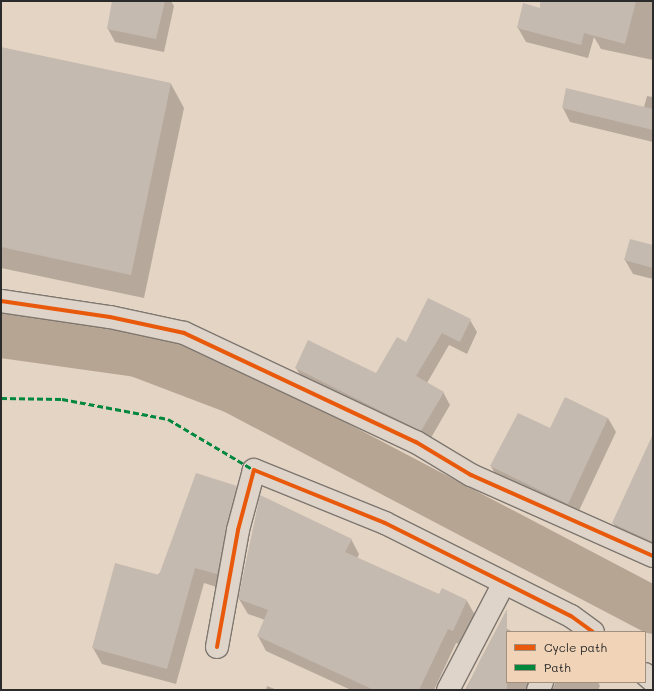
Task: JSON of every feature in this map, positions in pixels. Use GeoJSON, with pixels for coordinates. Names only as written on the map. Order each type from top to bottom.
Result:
{"type":"FeatureCollection","features":[{"type":"Feature","properties":{"kind":"street"},"geometry":{"type":"LineString","coordinates":[[1,301],[110,317],[184,333],[416,442],[471,475],[653,556]]}},
{"type":"Feature","properties":{"kind":"street"},"geometry":{"type":"LineString","coordinates":[[217,647],[238,530],[254,470],[385,523],[504,583],[568,624],[590,631]]}},
{"type":"Feature","properties":{"kind":"street"},"geometry":{"type":"LineString","coordinates":[[448,690],[504,583]]}},
{"type":"Feature","properties":{"kind":"building"},"geometry":{"type":"Polygon","coordinates":[[[112,1],[165,1],[156,39],[107,29],[112,1]]]}},
{"type":"Feature","properties":{"kind":"building"},"geometry":{"type":"Polygon","coordinates":[[[540,1],[636,1],[625,44],[584,33],[581,45],[517,28],[523,3],[540,8],[540,1]]]}},
{"type":"Feature","properties":{"kind":"building"},"geometry":{"type":"Polygon","coordinates":[[[1,47],[171,83],[131,275],[1,247],[1,47]]]}},
{"type":"Feature","properties":{"kind":"building"},"geometry":{"type":"Polygon","coordinates":[[[566,88],[653,109],[653,130],[562,108],[566,88]]]}},
{"type":"Feature","properties":{"kind":"building"},"geometry":{"type":"Polygon","coordinates":[[[630,239],[653,245],[653,268],[624,260],[630,239]]]}},
{"type":"Feature","properties":{"kind":"building"},"geometry":{"type":"Polygon","coordinates":[[[428,298],[471,319],[460,342],[442,333],[416,376],[444,392],[421,431],[295,368],[308,340],[376,373],[397,337],[406,342],[428,298]]]}},
{"type":"Feature","properties":{"kind":"building"},"geometry":{"type":"Polygon","coordinates":[[[565,397],[608,418],[568,504],[490,466],[518,413],[550,428],[565,397]]]}},
{"type":"Feature","properties":{"kind":"building"},"geometry":{"type":"Polygon","coordinates":[[[653,434],[653,542],[612,523],[653,434]]]}},
{"type":"Feature","properties":{"kind":"building"},"geometry":{"type":"Polygon","coordinates":[[[196,473],[237,486],[217,574],[195,568],[167,669],[92,648],[115,563],[159,575],[196,473]]]}},
{"type":"Feature","properties":{"kind":"building"},"geometry":{"type":"Polygon","coordinates":[[[260,495],[352,539],[345,552],[439,594],[442,588],[467,600],[453,631],[448,629],[419,690],[374,690],[257,636],[268,610],[238,599],[260,495]]]}},
{"type":"Feature","properties":{"kind":"building"},"geometry":{"type":"Polygon","coordinates":[[[507,609],[507,690],[466,690],[507,609]]]}},
{"type":"Feature","properties":{"kind":"waterway"},"geometry":{"type":"LineString","coordinates":[[1,334],[137,353],[232,389],[653,610]]}},
{"type":"Feature","properties":{"kind":"marked path"},"geometry":{"type":"LineString","coordinates":[[1,398],[62,399],[168,419],[254,470]]}},
{"type":"Feature","properties":{"kind":"cycle path"},"geometry":{"type":"LineString","coordinates":[[1,301],[110,317],[184,333],[416,442],[471,475],[653,556]]}},
{"type":"Feature","properties":{"kind":"cycle path"},"geometry":{"type":"LineString","coordinates":[[217,647],[238,530],[254,470],[385,523],[571,616],[592,631]]}}]}
